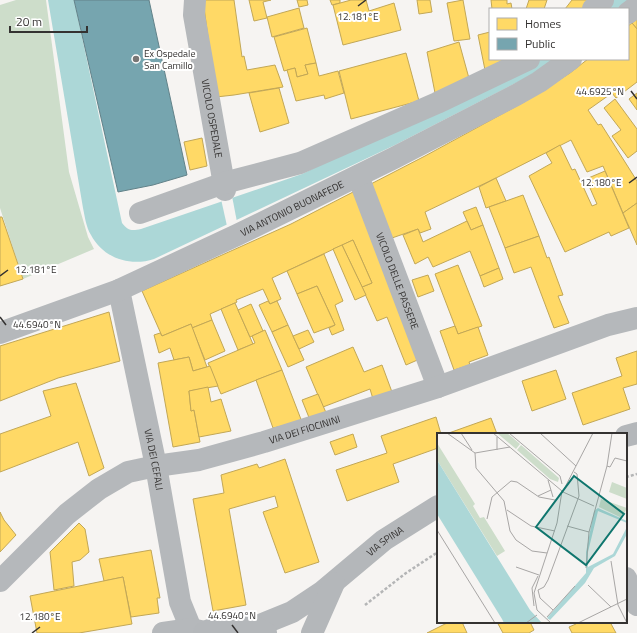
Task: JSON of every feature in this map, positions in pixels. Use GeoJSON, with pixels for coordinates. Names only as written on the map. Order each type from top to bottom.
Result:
{"type":"FeatureCollection","features":[{"type":"Feature","properties":{"kind":"street","name":"VICOLO OSPEDALE"},"geometry":{"type":"LineString","coordinates":[[195,0],[194,15],[225,186]]}},
{"type":"Feature","properties":{"kind":"street"},"geometry":{"type":"LineString","coordinates":[[594,8],[603,0]]}},
{"type":"Feature","properties":{"kind":"street"},"geometry":{"type":"LineString","coordinates":[[629,12],[637,6]]}},
{"type":"Feature","properties":{"kind":"street","name":"VIA ANTONIO BUONAFEDE"},"geometry":{"type":"LineString","coordinates":[[0,333],[119,290],[235,231],[358,176],[387,142],[437,103],[526,60]]}},
{"type":"Feature","properties":{"kind":"street","name":"VIA ANTONIO BUONAFEDE"},"geometry":{"type":"LineString","coordinates":[[140,213],[300,163],[387,142],[539,82],[570,60]]}},
{"type":"Feature","properties":{"kind":"street","name":"VICOLO DELLE PASSERE"},"geometry":{"type":"LineString","coordinates":[[358,176],[438,386]]}},
{"type":"Feature","properties":{"kind":"street","name":"VIA DEI CEFALI"},"geometry":{"type":"LineString","coordinates":[[119,290],[156,466],[180,602],[200,631]]}},
{"type":"Feature","properties":{"kind":"street","name":"VIA DEI FIOCININI"},"geometry":{"type":"LineString","coordinates":[[0,581],[67,514],[99,489],[128,472],[156,466],[199,460],[264,442],[438,386],[608,325],[637,318]]}},
{"type":"Feature","properties":{"kind":"street"},"geometry":{"type":"LineString","coordinates":[[627,436],[637,433]]}},
{"type":"Feature","properties":{"kind":"street","name":"VIA SPINA"},"geometry":{"type":"LineString","coordinates":[[260,630],[292,612],[322,592],[384,540],[437,507]]}},
{"type":"Feature","properties":{"kind":"street"},"geometry":{"type":"LineString","coordinates":[[627,580],[637,605]]}},
{"type":"Feature","properties":{"kind":"street","name":"VIA SPINA"},"geometry":{"type":"LineString","coordinates":[[312,633],[335,581]]}},
{"type":"Feature","properties":{"kind":"street"},"geometry":{"type":"LineString","coordinates":[[163,633],[200,631],[234,624],[260,630]]}},
{"type":"Feature","properties":{"kind":"path"},"geometry":{"type":"LineString","coordinates":[[627,477],[637,474]]}},
{"type":"Feature","properties":{"kind":"path"},"geometry":{"type":"LineString","coordinates":[[365,605],[406,573],[437,553]]}},
{"type":"Feature","properties":{"kind":"green space"},"geometry":{"type":"Polygon","coordinates":[[[16,0],[46,0],[69,172],[88,237],[94,249],[23,279],[0,208],[0,5],[16,0]]]}},
{"type":"Feature","properties":{"kind":"water"},"geometry":{"type":"Polygon","coordinates":[[[48,0],[74,0],[122,223],[126,228],[133,230],[141,229],[302,174],[532,60],[555,60],[537,72],[395,145],[154,259],[136,262],[127,261],[118,259],[103,250],[96,243],[89,232],[83,208],[48,0]]]}},
{"type":"Feature","properties":{"kind":"water"},"geometry":{"type":"Polygon","coordinates":[[[608,0],[628,0],[618,8],[599,8],[608,0]]]}},
{"type":"Feature","properties":{"kind":"pier"},"geometry":{"type":"Polygon","coordinates":[[[232,196],[237,222],[227,226],[221,199],[232,196]]]}},
{"type":"Feature","properties":{"kind":"building: Homes"},"geometry":{"type":"Polygon","coordinates":[[[203,0],[234,0],[242,57],[244,56],[247,70],[275,65],[283,87],[216,97],[203,0]]]}},
{"type":"Feature","properties":{"kind":"building: Homes"},"geometry":{"type":"Polygon","coordinates":[[[249,0],[271,0],[263,2],[267,18],[254,21],[249,0]]]}},
{"type":"Feature","properties":{"kind":"building: Homes"},"geometry":{"type":"Polygon","coordinates":[[[297,0],[307,0],[308,5],[299,7],[297,0]]]}},
{"type":"Feature","properties":{"kind":"building: Homes"},"geometry":{"type":"Polygon","coordinates":[[[330,0],[340,0],[340,3],[332,5],[330,0]]]}},
{"type":"Feature","properties":{"kind":"building: Homes"},"geometry":{"type":"Polygon","coordinates":[[[351,0],[366,0],[369,11],[394,3],[401,30],[343,45],[333,5],[351,0]]]}},
{"type":"Feature","properties":{"kind":"building: Homes"},"geometry":{"type":"Polygon","coordinates":[[[417,0],[430,0],[432,12],[419,14],[417,0]]]}},
{"type":"Feature","properties":{"kind":"building: Homes"},"geometry":{"type":"Polygon","coordinates":[[[463,0],[470,39],[454,41],[447,3],[463,0]]]}},
{"type":"Feature","properties":{"kind":"building: Homes"},"geometry":{"type":"Polygon","coordinates":[[[491,0],[507,0],[507,4],[511,3],[512,8],[492,8],[491,0]]]}},
{"type":"Feature","properties":{"kind":"building: Homes"},"geometry":{"type":"Polygon","coordinates":[[[529,0],[547,0],[544,8],[526,8],[529,0]]]}},
{"type":"Feature","properties":{"kind":"building: Homes"},"geometry":{"type":"Polygon","coordinates":[[[572,0],[592,0],[587,8],[566,8],[572,0]]]}},
{"type":"Feature","properties":{"kind":"building: Homes"},"geometry":{"type":"Polygon","coordinates":[[[299,8],[304,28],[272,37],[267,17],[299,8]]]}},
{"type":"Feature","properties":{"kind":"building: Homes"},"geometry":{"type":"Polygon","coordinates":[[[637,19],[637,29],[632,23],[637,19]]]}},
{"type":"Feature","properties":{"kind":"building: Homes"},"geometry":{"type":"Polygon","coordinates":[[[632,23],[637,29],[637,82],[616,98],[612,93],[588,110],[598,125],[601,124],[637,181],[637,203],[623,213],[603,166],[587,172],[571,140],[425,212],[431,229],[420,233],[418,229],[389,239],[367,186],[524,102],[570,73],[587,60],[629,60],[629,25],[632,23]]]}},
{"type":"Feature","properties":{"kind":"building: Homes"},"geometry":{"type":"Polygon","coordinates":[[[307,28],[316,63],[305,65],[308,74],[297,77],[295,68],[284,71],[274,37],[307,28]]]}},
{"type":"Feature","properties":{"kind":"building: Homes"},"geometry":{"type":"Polygon","coordinates":[[[489,32],[489,60],[512,60],[485,70],[478,35],[489,32]]]}},
{"type":"Feature","properties":{"kind":"building: Homes"},"geometry":{"type":"Polygon","coordinates":[[[459,42],[470,82],[436,98],[427,52],[459,42]]]}},
{"type":"Feature","properties":{"kind":"building: Homes"},"geometry":{"type":"Polygon","coordinates":[[[406,53],[419,101],[351,119],[339,71],[406,53]]]}},
{"type":"Feature","properties":{"kind":"building: Homes"},"geometry":{"type":"Polygon","coordinates":[[[316,63],[319,76],[338,71],[344,93],[325,99],[324,95],[296,101],[287,70],[295,68],[297,77],[308,74],[305,65],[316,63]]]}},
{"type":"Feature","properties":{"kind":"building: Homes"},"geometry":{"type":"Polygon","coordinates":[[[279,88],[289,123],[260,132],[249,93],[279,88]]]}},
{"type":"Feature","properties":{"kind":"building: Homes"},"geometry":{"type":"Polygon","coordinates":[[[637,93],[637,110],[629,99],[637,93]]]}},
{"type":"Feature","properties":{"kind":"building: Homes"},"geometry":{"type":"Polygon","coordinates":[[[615,99],[637,129],[637,151],[628,158],[612,136],[621,130],[604,108],[615,99]]]}},
{"type":"Feature","properties":{"kind":"building: Homes"},"geometry":{"type":"Polygon","coordinates":[[[202,138],[207,166],[190,170],[184,142],[202,138]]]}},
{"type":"Feature","properties":{"kind":"building: Homes"},"geometry":{"type":"Polygon","coordinates":[[[560,145],[572,170],[575,169],[592,206],[597,204],[586,179],[605,171],[629,228],[611,236],[609,232],[565,252],[529,176],[552,163],[546,153],[560,145]]]}},
{"type":"Feature","properties":{"kind":"building: Homes"},"geometry":{"type":"Polygon","coordinates":[[[496,178],[506,201],[486,208],[479,187],[496,178]]]}},
{"type":"Feature","properties":{"kind":"building: Homes"},"geometry":{"type":"Polygon","coordinates":[[[357,190],[422,358],[406,365],[387,317],[377,321],[362,287],[372,283],[353,240],[272,278],[281,299],[270,304],[263,289],[236,300],[237,302],[210,314],[212,320],[192,328],[191,324],[162,336],[142,291],[291,224],[357,190]]]}},
{"type":"Feature","properties":{"kind":"building: Homes"},"geometry":{"type":"Polygon","coordinates":[[[523,195],[539,236],[505,248],[489,207],[523,195]]]}},
{"type":"Feature","properties":{"kind":"building: Homes"},"geometry":{"type":"Polygon","coordinates":[[[637,203],[637,245],[623,213],[637,203]]]}},
{"type":"Feature","properties":{"kind":"building: Homes"},"geometry":{"type":"Polygon","coordinates":[[[476,207],[483,225],[471,230],[463,212],[476,207]]]}},
{"type":"Feature","properties":{"kind":"building: Homes"},"geometry":{"type":"Polygon","coordinates":[[[0,217],[2,217],[23,279],[0,286],[0,217]]]}},
{"type":"Feature","properties":{"kind":"building: Homes"},"geometry":{"type":"Polygon","coordinates":[[[467,221],[471,230],[483,225],[499,268],[480,276],[470,251],[433,267],[428,257],[415,264],[403,235],[418,229],[423,242],[467,221]]]}},
{"type":"Feature","properties":{"kind":"building: Homes"},"geometry":{"type":"Polygon","coordinates":[[[539,236],[547,258],[549,257],[563,295],[558,296],[569,323],[554,328],[531,267],[514,273],[505,248],[539,236]]]}},
{"type":"Feature","properties":{"kind":"building: Homes"},"geometry":{"type":"Polygon","coordinates":[[[353,240],[372,283],[362,287],[342,245],[353,240]]]}},
{"type":"Feature","properties":{"kind":"building: Homes"},"geometry":{"type":"Polygon","coordinates":[[[342,245],[366,295],[355,300],[333,249],[342,245]]]}},
{"type":"Feature","properties":{"kind":"building: Homes"},"geometry":{"type":"Polygon","coordinates":[[[324,254],[343,301],[335,305],[344,330],[332,335],[329,328],[335,325],[317,286],[297,294],[287,271],[324,254]]]}},
{"type":"Feature","properties":{"kind":"building: Homes"},"geometry":{"type":"Polygon","coordinates":[[[458,265],[482,326],[458,334],[435,274],[458,265]]]}},
{"type":"Feature","properties":{"kind":"building: Homes"},"geometry":{"type":"Polygon","coordinates":[[[499,268],[503,279],[484,287],[480,276],[499,268]]]}},
{"type":"Feature","properties":{"kind":"building: Homes"},"geometry":{"type":"Polygon","coordinates":[[[428,275],[434,291],[418,297],[412,280],[428,275]]]}},
{"type":"Feature","properties":{"kind":"building: Homes"},"geometry":{"type":"Polygon","coordinates":[[[317,286],[335,325],[314,333],[297,294],[317,286]]]}},
{"type":"Feature","properties":{"kind":"building: Homes"},"geometry":{"type":"Polygon","coordinates":[[[268,301],[270,304],[277,301],[288,325],[272,332],[259,305],[268,301]]]}},
{"type":"Feature","properties":{"kind":"building: Homes"},"geometry":{"type":"Polygon","coordinates":[[[235,303],[253,344],[238,350],[221,309],[235,303]]]}},
{"type":"Feature","properties":{"kind":"building: Homes"},"geometry":{"type":"Polygon","coordinates":[[[251,304],[263,331],[250,337],[238,310],[251,304]]]}},
{"type":"Feature","properties":{"kind":"building: Homes"},"geometry":{"type":"Polygon","coordinates":[[[109,312],[120,361],[58,378],[0,401],[0,346],[109,312]]]}},
{"type":"Feature","properties":{"kind":"building: Homes"},"geometry":{"type":"Polygon","coordinates":[[[212,320],[225,351],[205,360],[192,328],[212,320]]]}},
{"type":"Feature","properties":{"kind":"building: Homes"},"geometry":{"type":"Polygon","coordinates":[[[191,324],[207,367],[193,371],[189,357],[174,360],[170,348],[159,353],[154,335],[160,333],[162,336],[191,324]]]}},
{"type":"Feature","properties":{"kind":"building: Homes"},"geometry":{"type":"Polygon","coordinates":[[[288,325],[304,360],[288,367],[272,332],[288,325]]]}},
{"type":"Feature","properties":{"kind":"building: Homes"},"geometry":{"type":"Polygon","coordinates":[[[455,326],[458,334],[478,327],[488,355],[469,362],[470,365],[454,370],[440,331],[455,326]]]}},
{"type":"Feature","properties":{"kind":"building: Homes"},"geometry":{"type":"Polygon","coordinates":[[[265,330],[282,370],[221,394],[208,363],[255,343],[252,336],[265,330]]]}},
{"type":"Feature","properties":{"kind":"building: Homes"},"geometry":{"type":"Polygon","coordinates":[[[308,330],[314,342],[299,349],[293,336],[308,330]]]}},
{"type":"Feature","properties":{"kind":"building: Homes"},"geometry":{"type":"Polygon","coordinates":[[[353,347],[364,372],[382,365],[392,392],[373,399],[370,389],[323,407],[306,367],[353,347]]]}},
{"type":"Feature","properties":{"kind":"building: Homes"},"geometry":{"type":"Polygon","coordinates":[[[637,351],[637,384],[623,388],[630,409],[583,425],[572,393],[622,376],[616,358],[637,351]]]}},
{"type":"Feature","properties":{"kind":"building: Homes"},"geometry":{"type":"Polygon","coordinates":[[[189,357],[193,371],[210,366],[218,386],[189,391],[191,411],[194,410],[200,442],[173,447],[158,363],[189,357]]]}},
{"type":"Feature","properties":{"kind":"building: Homes"},"geometry":{"type":"Polygon","coordinates":[[[282,370],[302,422],[273,428],[256,380],[282,370]]]}},
{"type":"Feature","properties":{"kind":"building: Homes"},"geometry":{"type":"Polygon","coordinates":[[[556,370],[566,399],[532,411],[522,381],[556,370]]]}},
{"type":"Feature","properties":{"kind":"building: Homes"},"geometry":{"type":"Polygon","coordinates":[[[76,383],[104,468],[89,476],[78,442],[0,472],[0,434],[51,416],[43,391],[76,383]]]}},
{"type":"Feature","properties":{"kind":"building: Homes"},"geometry":{"type":"Polygon","coordinates":[[[208,387],[211,402],[221,399],[231,431],[199,437],[194,410],[191,411],[189,391],[208,387]]]}},
{"type":"Feature","properties":{"kind":"building: Homes"},"geometry":{"type":"Polygon","coordinates":[[[318,394],[327,415],[310,420],[302,400],[318,394]]]}},
{"type":"Feature","properties":{"kind":"building: Homes"},"geometry":{"type":"Polygon","coordinates":[[[436,417],[441,433],[437,433],[437,448],[393,464],[399,482],[347,501],[336,470],[387,453],[381,436],[436,417]]]}},
{"type":"Feature","properties":{"kind":"building: Homes"},"geometry":{"type":"Polygon","coordinates":[[[491,418],[497,433],[449,433],[491,418]]]}},
{"type":"Feature","properties":{"kind":"building: Homes"},"geometry":{"type":"Polygon","coordinates":[[[353,434],[357,447],[335,455],[330,442],[353,434]]]}},
{"type":"Feature","properties":{"kind":"building: Homes"},"geometry":{"type":"Polygon","coordinates":[[[285,459],[319,562],[285,573],[263,512],[278,507],[275,496],[229,509],[246,605],[213,611],[193,499],[224,493],[221,475],[257,464],[259,468],[285,459]]]}},
{"type":"Feature","properties":{"kind":"building: Homes"},"geometry":{"type":"Polygon","coordinates":[[[0,512],[4,520],[16,535],[0,552],[0,512]]]}},
{"type":"Feature","properties":{"kind":"building: Homes"},"geometry":{"type":"Polygon","coordinates":[[[79,523],[85,529],[89,552],[80,560],[72,562],[74,586],[54,590],[50,552],[79,523]]]}},
{"type":"Feature","properties":{"kind":"building: Homes"},"geometry":{"type":"Polygon","coordinates":[[[151,550],[160,598],[157,598],[159,613],[131,617],[123,577],[104,581],[99,559],[151,550]]]}},
{"type":"Feature","properties":{"kind":"building: Homes"},"geometry":{"type":"Polygon","coordinates":[[[123,577],[132,624],[79,633],[37,633],[30,596],[123,577]]]}},
{"type":"Feature","properties":{"kind":"building: Homes"},"geometry":{"type":"Polygon","coordinates":[[[447,623],[462,623],[467,633],[427,633],[447,623]]]}},
{"type":"Feature","properties":{"kind":"building: Homes"},"geometry":{"type":"Polygon","coordinates":[[[498,623],[530,623],[534,630],[529,633],[503,633],[498,623]]]}},
{"type":"Feature","properties":{"kind":"building: Homes"},"geometry":{"type":"Polygon","coordinates":[[[611,623],[616,633],[572,633],[569,627],[576,624],[611,623]]]}},
{"type":"Feature","properties":{"kind":"building: Public"},"geometry":{"type":"Polygon","coordinates":[[[74,0],[149,0],[187,175],[153,185],[118,192],[74,0]]]}},
{"type":"Feature","properties":{"kind":"place","name":"Ex Ospedale San Camillo"},"geometry":{"type":"Point","coordinates":[136,59]}}]}
